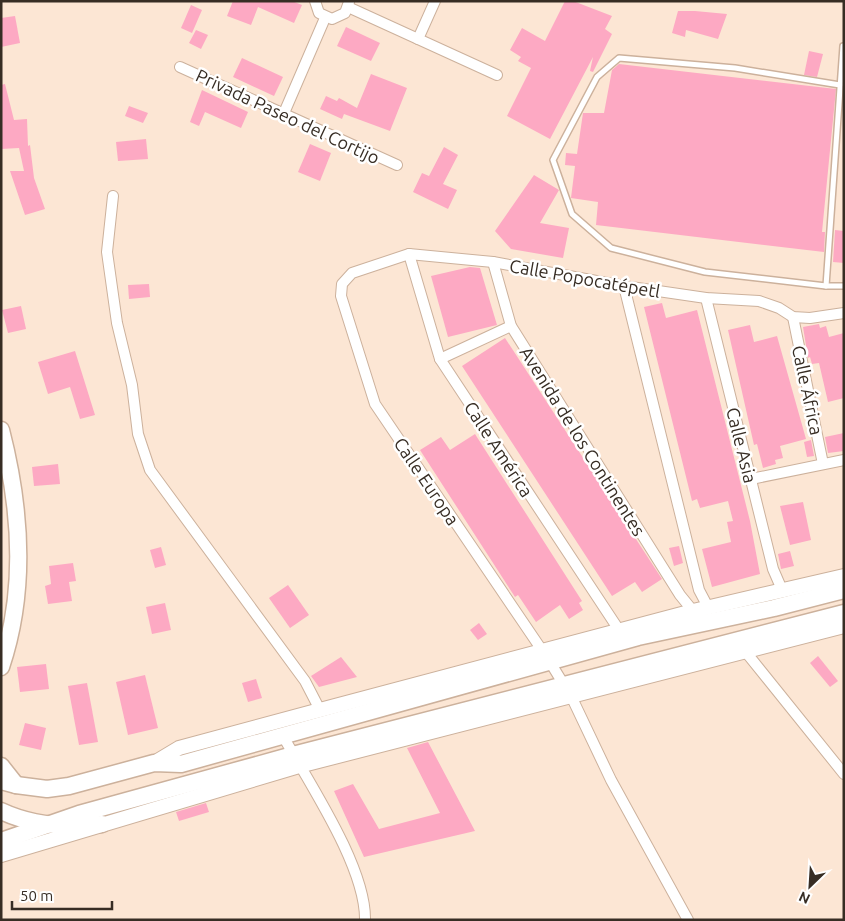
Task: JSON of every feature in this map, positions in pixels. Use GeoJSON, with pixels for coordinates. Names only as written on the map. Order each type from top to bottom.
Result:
{"type":"FeatureCollection","features":[{"type":"Feature","properties":{"kind":"main road"},"geometry":{"type":"LineString","coordinates":[[1,430],[15,492],[18,561],[14,615],[1,667]]}},
{"type":"Feature","properties":{"kind":"main road"},"geometry":{"type":"LineString","coordinates":[[1,766],[8,783],[47,789],[69,786],[154,763],[181,764],[283,736],[546,656],[774,608],[844,590]]}},
{"type":"Feature","properties":{"kind":"main road"},"geometry":{"type":"LineString","coordinates":[[1,841],[48,824],[568,691],[844,613]]}},
{"type":"Feature","properties":{"kind":"main road"},"geometry":{"type":"LineString","coordinates":[[1,811],[28,821],[48,824],[66,826],[102,824]]}},
{"type":"Feature","properties":{"kind":"street"},"geometry":{"type":"LineString","coordinates":[[315,1],[319,13],[325,18],[339,18],[349,4],[418,39],[497,75]]}},
{"type":"Feature","properties":{"kind":"street"},"geometry":{"type":"LineString","coordinates":[[418,39],[435,1]]}},
{"type":"Feature","properties":{"kind":"street"},"geometry":{"type":"LineString","coordinates":[[284,113],[325,18]]}},
{"type":"Feature","properties":{"kind":"street","name":"Privada Paseo del Cortijo"},"geometry":{"type":"LineString","coordinates":[[180,67],[284,113],[396,166]]}},
{"type":"Feature","properties":{"kind":"street"},"geometry":{"type":"LineString","coordinates":[[113,196],[107,252],[117,323],[132,385],[138,434],[150,470],[305,681],[320,710]]}},
{"type":"Feature","properties":{"kind":"street","name":"Calle Popocatépetl"},"geometry":{"type":"LineString","coordinates":[[341,296],[342,284],[352,273],[409,254],[493,262],[624,286],[706,298],[759,301],[779,308],[793,317],[810,318],[844,313]]}},
{"type":"Feature","properties":{"kind":"street","name":"Calle América"},"geometry":{"type":"LineString","coordinates":[[409,254],[440,359],[619,630]]}},
{"type":"Feature","properties":{"kind":"street","name":"Avenida de los Continentes"},"geometry":{"type":"LineString","coordinates":[[493,262],[510,326],[680,595],[693,611]]}},
{"type":"Feature","properties":{"kind":"street"},"geometry":{"type":"LineString","coordinates":[[624,286],[700,590],[708,607]]}},
{"type":"Feature","properties":{"kind":"street","name":"Calle Europa"},"geometry":{"type":"LineString","coordinates":[[341,296],[375,404],[568,691],[611,780],[688,920]]}},
{"type":"Feature","properties":{"kind":"street","name":"Calle Asia"},"geometry":{"type":"LineString","coordinates":[[706,298],[773,569],[784,592]]}},
{"type":"Feature","properties":{"kind":"street","name":"Calle África"},"geometry":{"type":"LineString","coordinates":[[793,317],[823,464]]}},
{"type":"Feature","properties":{"kind":"street"},"geometry":{"type":"LineString","coordinates":[[440,359],[510,326]]}},
{"type":"Feature","properties":{"kind":"street"},"geometry":{"type":"LineString","coordinates":[[751,480],[844,460]]}},
{"type":"Feature","properties":{"kind":"street"},"geometry":{"type":"LineString","coordinates":[[154,763],[179,748],[320,710],[546,656],[619,630],[708,607],[784,592],[844,576]]}},
{"type":"Feature","properties":{"kind":"street"},"geometry":{"type":"LineString","coordinates":[[568,691],[745,651],[844,626]]}},
{"type":"Feature","properties":{"kind":"street"},"geometry":{"type":"LineString","coordinates":[[745,651],[844,774]]}},
{"type":"Feature","properties":{"kind":"street"},"geometry":{"type":"LineString","coordinates":[[283,736],[342,841],[366,903],[366,920]]}},
{"type":"Feature","properties":{"kind":"street"},"geometry":{"type":"LineString","coordinates":[[1,855],[296,760]]}},
{"type":"Feature","properties":{"kind":"lane"},"geometry":{"type":"LineString","coordinates":[[826,286],[843,46]]}},
{"type":"Feature","properties":{"kind":"lane"},"geometry":{"type":"LineString","coordinates":[[840,85],[735,68],[619,58],[597,77],[553,160],[572,214],[611,248],[705,272],[826,286],[844,286]]}},
{"type":"Feature","properties":{"kind":"building"},"geometry":{"type":"Polygon","coordinates":[[[233,1],[292,1],[302,5],[294,23],[258,7],[251,25],[227,16],[233,1]]]}},
{"type":"Feature","properties":{"kind":"building"},"geometry":{"type":"Polygon","coordinates":[[[565,1],[573,1],[612,16],[605,29],[612,34],[593,72],[590,71],[593,57],[550,139],[507,116],[531,68],[518,61],[521,57],[510,50],[522,28],[545,41],[565,1]]]}},
{"type":"Feature","properties":{"kind":"building"},"geometry":{"type":"Polygon","coordinates":[[[191,5],[202,10],[192,33],[181,28],[191,5]]]}},
{"type":"Feature","properties":{"kind":"building"},"geometry":{"type":"Polygon","coordinates":[[[678,11],[727,14],[718,39],[686,30],[685,37],[672,33],[678,11]]]}},
{"type":"Feature","properties":{"kind":"building"},"geometry":{"type":"Polygon","coordinates":[[[15,16],[20,43],[1,47],[1,18],[15,16]]]}},
{"type":"Feature","properties":{"kind":"building"},"geometry":{"type":"Polygon","coordinates":[[[346,27],[380,43],[371,61],[337,46],[346,27]]]}},
{"type":"Feature","properties":{"kind":"building"},"geometry":{"type":"Polygon","coordinates":[[[196,30],[208,35],[201,49],[189,43],[196,30]]]}},
{"type":"Feature","properties":{"kind":"building"},"geometry":{"type":"Polygon","coordinates":[[[809,51],[823,54],[817,77],[804,75],[809,51]]]}},
{"type":"Feature","properties":{"kind":"building"},"geometry":{"type":"Polygon","coordinates":[[[242,58],[283,77],[274,96],[233,77],[242,58]]]}},
{"type":"Feature","properties":{"kind":"building"},"geometry":{"type":"Polygon","coordinates":[[[619,64],[836,89],[822,232],[825,232],[824,252],[596,225],[598,202],[571,198],[575,166],[565,165],[566,153],[577,154],[583,113],[604,113],[612,70],[619,64]]]}},
{"type":"Feature","properties":{"kind":"building"},"geometry":{"type":"Polygon","coordinates":[[[371,74],[407,88],[390,131],[344,114],[342,119],[320,109],[326,96],[337,101],[339,98],[357,108],[371,74]]]}},
{"type":"Feature","properties":{"kind":"building"},"geometry":{"type":"Polygon","coordinates":[[[5,84],[14,120],[27,119],[28,146],[30,145],[34,178],[45,209],[25,215],[10,171],[24,171],[19,148],[1,149],[1,85],[5,84]]]}},
{"type":"Feature","properties":{"kind":"building"},"geometry":{"type":"Polygon","coordinates":[[[202,90],[248,112],[241,128],[205,112],[199,126],[190,122],[202,90]]]}},
{"type":"Feature","properties":{"kind":"building"},"geometry":{"type":"Polygon","coordinates":[[[129,106],[148,113],[143,123],[125,116],[129,106]]]}},
{"type":"Feature","properties":{"kind":"building"},"geometry":{"type":"Polygon","coordinates":[[[146,139],[148,159],[118,161],[116,142],[146,139]]]}},
{"type":"Feature","properties":{"kind":"building"},"geometry":{"type":"Polygon","coordinates":[[[310,144],[331,153],[320,181],[298,172],[310,144]]]}},
{"type":"Feature","properties":{"kind":"building"},"geometry":{"type":"Polygon","coordinates":[[[444,147],[458,155],[443,184],[457,190],[448,209],[413,192],[422,173],[429,176],[444,147]]]}},
{"type":"Feature","properties":{"kind":"building"},"geometry":{"type":"Polygon","coordinates":[[[534,175],[559,190],[540,223],[569,228],[563,258],[511,249],[495,231],[534,175]]]}},
{"type":"Feature","properties":{"kind":"building"},"geometry":{"type":"Polygon","coordinates":[[[835,230],[844,231],[844,263],[833,262],[835,230]]]}},
{"type":"Feature","properties":{"kind":"building"},"geometry":{"type":"Polygon","coordinates":[[[470,267],[480,268],[497,325],[448,337],[431,276],[470,267]]]}},
{"type":"Feature","properties":{"kind":"building"},"geometry":{"type":"Polygon","coordinates":[[[149,284],[150,297],[129,299],[128,285],[149,284]]]}},
{"type":"Feature","properties":{"kind":"building"},"geometry":{"type":"Polygon","coordinates":[[[662,303],[666,318],[697,310],[750,521],[760,574],[712,587],[702,549],[731,542],[727,522],[733,521],[728,501],[700,508],[697,499],[692,501],[644,307],[662,303]]]}},
{"type":"Feature","properties":{"kind":"building"},"geometry":{"type":"Polygon","coordinates":[[[21,306],[26,329],[8,333],[2,310],[21,306]]]}},
{"type":"Feature","properties":{"kind":"building"},"geometry":{"type":"Polygon","coordinates":[[[819,324],[820,328],[826,326],[829,337],[844,333],[844,398],[828,402],[819,363],[812,364],[810,357],[808,358],[803,327],[819,324]]]}},
{"type":"Feature","properties":{"kind":"building"},"geometry":{"type":"Polygon","coordinates":[[[750,325],[754,342],[777,336],[806,439],[780,446],[783,458],[775,460],[776,464],[763,468],[757,444],[754,445],[728,330],[750,325]]]}},
{"type":"Feature","properties":{"kind":"building"},"geometry":{"type":"Polygon","coordinates":[[[505,338],[662,579],[642,592],[635,582],[612,596],[462,366],[505,338]]]}},
{"type":"Feature","properties":{"kind":"building"},"geometry":{"type":"Polygon","coordinates":[[[75,351],[95,415],[80,419],[70,387],[48,394],[38,362],[75,351]]]}},
{"type":"Feature","properties":{"kind":"building"},"geometry":{"type":"Polygon","coordinates":[[[844,433],[844,451],[828,453],[825,437],[844,433]]]}},
{"type":"Feature","properties":{"kind":"building"},"geometry":{"type":"Polygon","coordinates":[[[475,434],[582,601],[579,603],[583,610],[569,619],[560,605],[536,622],[518,595],[515,597],[420,450],[441,437],[450,450],[475,434]]]}},
{"type":"Feature","properties":{"kind":"building"},"geometry":{"type":"Polygon","coordinates":[[[811,440],[814,456],[807,457],[804,442],[811,440]]]}},
{"type":"Feature","properties":{"kind":"building"},"geometry":{"type":"Polygon","coordinates":[[[58,464],[60,484],[34,486],[32,467],[58,464]]]}},
{"type":"Feature","properties":{"kind":"building"},"geometry":{"type":"Polygon","coordinates":[[[803,502],[811,540],[790,545],[780,506],[803,502]]]}},
{"type":"Feature","properties":{"kind":"building"},"geometry":{"type":"Polygon","coordinates":[[[679,546],[683,563],[674,566],[669,548],[679,546]]]}},
{"type":"Feature","properties":{"kind":"building"},"geometry":{"type":"Polygon","coordinates":[[[161,547],[166,565],[155,568],[150,550],[161,547]]]}},
{"type":"Feature","properties":{"kind":"building"},"geometry":{"type":"Polygon","coordinates":[[[790,551],[794,566],[781,569],[778,554],[790,551]]]}},
{"type":"Feature","properties":{"kind":"building"},"geometry":{"type":"Polygon","coordinates":[[[73,563],[76,581],[69,582],[72,601],[48,604],[45,586],[51,584],[49,566],[73,563]]]}},
{"type":"Feature","properties":{"kind":"building"},"geometry":{"type":"Polygon","coordinates":[[[288,585],[309,615],[290,628],[269,598],[288,585]]]}},
{"type":"Feature","properties":{"kind":"building"},"geometry":{"type":"Polygon","coordinates":[[[165,603],[171,630],[152,634],[146,607],[165,603]]]}},
{"type":"Feature","properties":{"kind":"building"},"geometry":{"type":"Polygon","coordinates":[[[479,623],[487,634],[478,640],[470,630],[479,623]]]}},
{"type":"Feature","properties":{"kind":"building"},"geometry":{"type":"Polygon","coordinates":[[[818,656],[838,681],[830,687],[810,663],[818,656]]]}},
{"type":"Feature","properties":{"kind":"building"},"geometry":{"type":"Polygon","coordinates":[[[341,657],[357,677],[319,687],[311,676],[341,657]]]}},
{"type":"Feature","properties":{"kind":"building"},"geometry":{"type":"Polygon","coordinates":[[[46,664],[49,689],[20,692],[17,667],[46,664]]]}},
{"type":"Feature","properties":{"kind":"building"},"geometry":{"type":"Polygon","coordinates":[[[145,675],[158,728],[128,735],[116,682],[145,675]]]}},
{"type":"Feature","properties":{"kind":"building"},"geometry":{"type":"Polygon","coordinates":[[[256,679],[262,698],[248,702],[242,683],[256,679]]]}},
{"type":"Feature","properties":{"kind":"building"},"geometry":{"type":"Polygon","coordinates":[[[87,683],[98,742],[79,745],[68,686],[87,683]]]}},
{"type":"Feature","properties":{"kind":"building"},"geometry":{"type":"Polygon","coordinates":[[[25,723],[46,728],[41,750],[19,745],[25,723]]]}},
{"type":"Feature","properties":{"kind":"building"},"geometry":{"type":"Polygon","coordinates":[[[428,742],[475,831],[364,857],[334,791],[353,784],[379,829],[440,813],[407,748],[428,742]]]}},
{"type":"Feature","properties":{"kind":"building"},"geometry":{"type":"Polygon","coordinates":[[[206,803],[209,812],[179,821],[176,812],[206,803]]]}}]}
